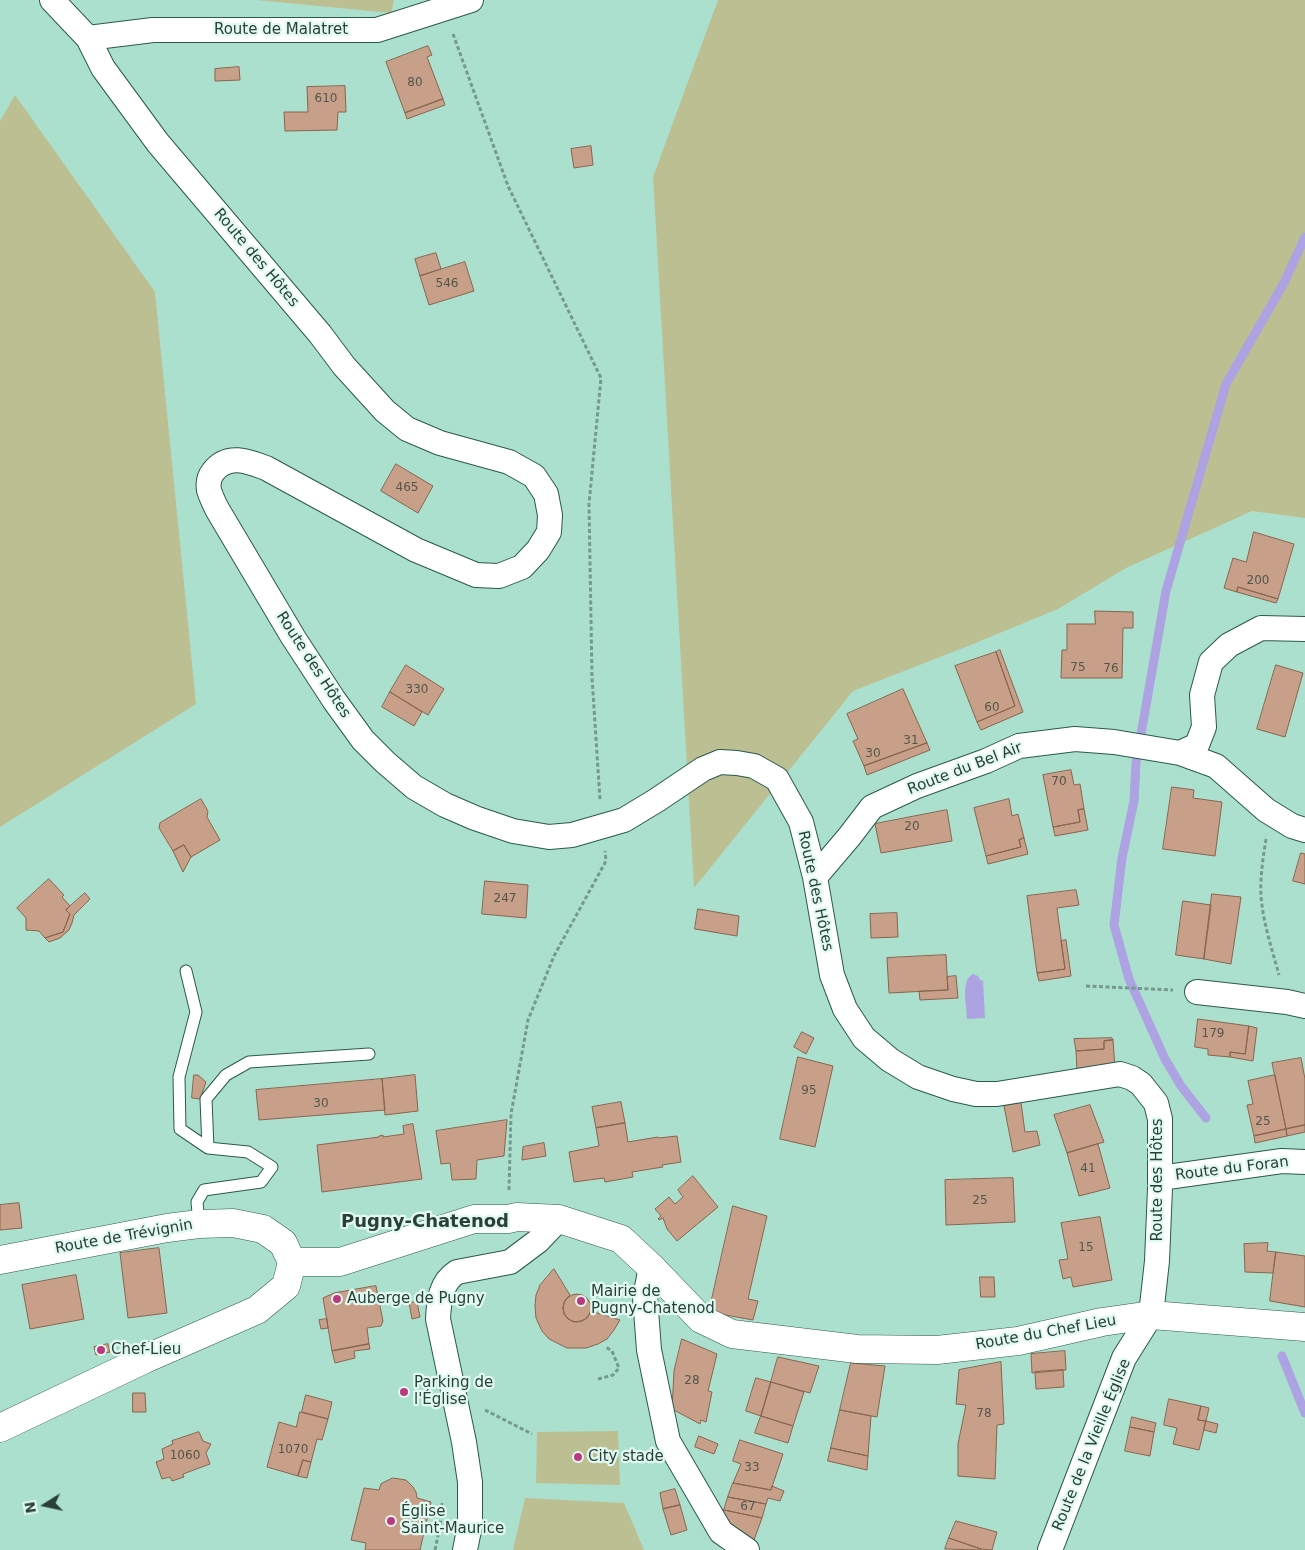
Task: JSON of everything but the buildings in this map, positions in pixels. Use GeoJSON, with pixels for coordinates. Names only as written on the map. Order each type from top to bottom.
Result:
{"type":"FeatureCollection","features":[{"type":"Feature","properties":{"kind":"street","name":"Route des Hôtes"},"geometry":{"type":"LineString","coordinates":[[52,0],[88,38],[102,68],[158,143],[314,327],[344,366],[385,411],[407,429],[440,443],[508,462],[534,476],[546,494],[550,515],[549,532],[538,550],[522,567],[499,576],[476,576],[416,550],[250,461],[234,460],[218,464],[210,476],[208,489],[217,509],[293,637],[334,700],[364,740],[385,762],[414,787],[445,805],[513,831],[549,837],[572,836],[624,820],[703,769],[720,762],[754,766],[777,779],[801,822],[815,877],[832,975],[845,1009],[864,1038],[890,1060],[918,1077],[953,1089],[976,1094],[997,1094],[1120,1074],[1132,1078],[1141,1084],[1156,1103],[1160,1119],[1160,1178],[1157,1261],[1151,1315]]}},
{"type":"Feature","properties":{"kind":"street","name":"Route de Malatret"},"geometry":{"type":"LineString","coordinates":[[88,38],[153,30],[377,30],[471,0]]}},
{"type":"Feature","properties":{"kind":"street"},"geometry":{"type":"LineString","coordinates":[[1180,753],[1197,744],[1204,727],[1202,695],[1211,662],[1229,645],[1261,628],[1305,629]]}},
{"type":"Feature","properties":{"kind":"street","name":"Route du Bel Air"},"geometry":{"type":"LineString","coordinates":[[815,877],[872,806],[917,786],[986,761],[1019,746],[1075,739],[1114,742],[1180,753],[1216,766],[1266,810],[1292,826],[1305,830]]}},
{"type":"Feature","properties":{"kind":"street"},"geometry":{"type":"LineString","coordinates":[[1185,991],[1296,1004]]}},
{"type":"Feature","properties":{"kind":"street","name":"Route du Foran"},"geometry":{"type":"LineString","coordinates":[[1160,1178],[1282,1161],[1305,1162]]}},
{"type":"Feature","properties":{"kind":"street"},"geometry":{"type":"LineString","coordinates":[[0,1428],[145,1358],[257,1310],[286,1286],[292,1262],[340,1262],[474,1219],[508,1219],[517,1217],[559,1220],[621,1239],[651,1267],[645,1297],[649,1350],[668,1441],[721,1532],[746,1550]]}},
{"type":"Feature","properties":{"kind":"street"},"geometry":{"type":"LineString","coordinates":[[465,1550],[470,1525],[470,1482],[464,1442],[438,1319],[439,1300],[444,1285],[457,1272],[510,1262],[538,1241],[559,1220]]}},
{"type":"Feature","properties":{"kind":"street","name":"Route de Trévignin"},"geometry":{"type":"LineString","coordinates":[[0,1260],[168,1228],[199,1224],[233,1223],[263,1229],[283,1243],[292,1262]]}},
{"type":"Feature","properties":{"kind":"street","name":"Route du Chef Lieu"},"geometry":{"type":"LineString","coordinates":[[651,1267],[701,1319],[732,1334],[857,1349],[937,1350],[1018,1341],[1102,1322],[1151,1315],[1305,1327]]}},
{"type":"Feature","properties":{"kind":"street","name":"Route de la Vieille Église"},"geometry":{"type":"LineString","coordinates":[[1050,1550],[1124,1358],[1151,1315]]}},
{"type":"Feature","properties":{"kind":"lane"},"geometry":{"type":"LineString","coordinates":[[186,971],[196,1012],[179,1077],[180,1129],[208,1148],[248,1152],[272,1167],[261,1182],[204,1190],[197,1202],[199,1224]]}},
{"type":"Feature","properties":{"kind":"lane"},"geometry":{"type":"LineString","coordinates":[[208,1148],[206,1099],[226,1075],[249,1062],[369,1054]]}},
{"type":"Feature","properties":{"kind":"path"},"geometry":{"type":"LineString","coordinates":[[444,9],[508,186],[601,378],[589,504],[592,677],[601,827],[606,861],[554,956],[528,1020],[511,1114],[508,1219]]}},
{"type":"Feature","properties":{"kind":"path"},"geometry":{"type":"LineString","coordinates":[[1266,810],[1267,831],[1261,872],[1261,897],[1268,936],[1296,1004]]}},
{"type":"Feature","properties":{"kind":"path"},"geometry":{"type":"LineString","coordinates":[[1086,986],[1185,991]]}},
{"type":"Feature","properties":{"kind":"path"},"geometry":{"type":"LineString","coordinates":[[598,1379],[613,1375],[619,1368],[612,1351],[606,1347]]}},
{"type":"Feature","properties":{"kind":"path"},"geometry":{"type":"LineString","coordinates":[[457,1408],[484,1410],[532,1434]]}},
{"type":"Feature","properties":{"kind":"green space"},"geometry":{"type":"Polygon","coordinates":[[[257,0],[394,0],[391,13],[257,0]]]}},
{"type":"Feature","properties":{"kind":"green space"},"geometry":{"type":"Polygon","coordinates":[[[718,0],[1305,0],[1305,518],[1252,511],[1126,568],[1058,609],[853,691],[694,888],[653,177],[718,0]]]}},
{"type":"Feature","properties":{"kind":"green space"},"geometry":{"type":"Polygon","coordinates":[[[15,95],[155,292],[196,704],[0,827],[0,121],[15,95]]]}},
{"type":"Feature","properties":{"kind":"green space","name":"City stade"},"geometry":{"type":"Polygon","coordinates":[[[618,1431],[620,1485],[536,1483],[537,1432],[618,1431]]]}},
{"type":"Feature","properties":{"kind":"green space"},"geometry":{"type":"Polygon","coordinates":[[[525,1498],[624,1503],[644,1550],[513,1550],[525,1498]]]}},
{"type":"Feature","properties":{"kind":"shaded area"},"geometry":{"type":"Polygon","coordinates":[[[973,974],[978,976],[981,981],[983,980],[985,1018],[967,1019],[965,988],[969,977],[973,974]]]}},
{"type":"Feature","properties":{"kind":"waterway"},"geometry":{"type":"LineString","coordinates":[[1206,1118],[1181,1086],[1165,1059],[1129,979],[1114,925],[1122,858],[1134,801],[1136,763],[1166,591],[1226,384],[1284,283],[1305,237]]}},
{"type":"Feature","properties":{"kind":"waterway"},"geometry":{"type":"LineString","coordinates":[[1282,1356],[1305,1413]]}},
{"type":"Feature","properties":{"kind":"place","name":"Auberge de Pugny"},"geometry":{"type":"Point","coordinates":[337,1299]}},
{"type":"Feature","properties":{"kind":"place","name":"Mairie de Pugny-Chatenod"},"geometry":{"type":"Point","coordinates":[581,1301]}},
{"type":"Feature","properties":{"kind":"place","name":"Chef-Lieu"},"geometry":{"type":"Point","coordinates":[101,1350]}},
{"type":"Feature","properties":{"kind":"place","name":"Parking de l'Église"},"geometry":{"type":"Point","coordinates":[404,1392]}},
{"type":"Feature","properties":{"kind":"place","name":"City stade"},"geometry":{"type":"Point","coordinates":[578,1457]}},
{"type":"Feature","properties":{"kind":"place","name":"Église Saint-Maurice"},"geometry":{"type":"Point","coordinates":[391,1521]}},
{"type":"Feature","properties":{"kind":"district","name":"Pugny-Chatenod"},"geometry":{"type":"Point","coordinates":[425,1222]}}]}
